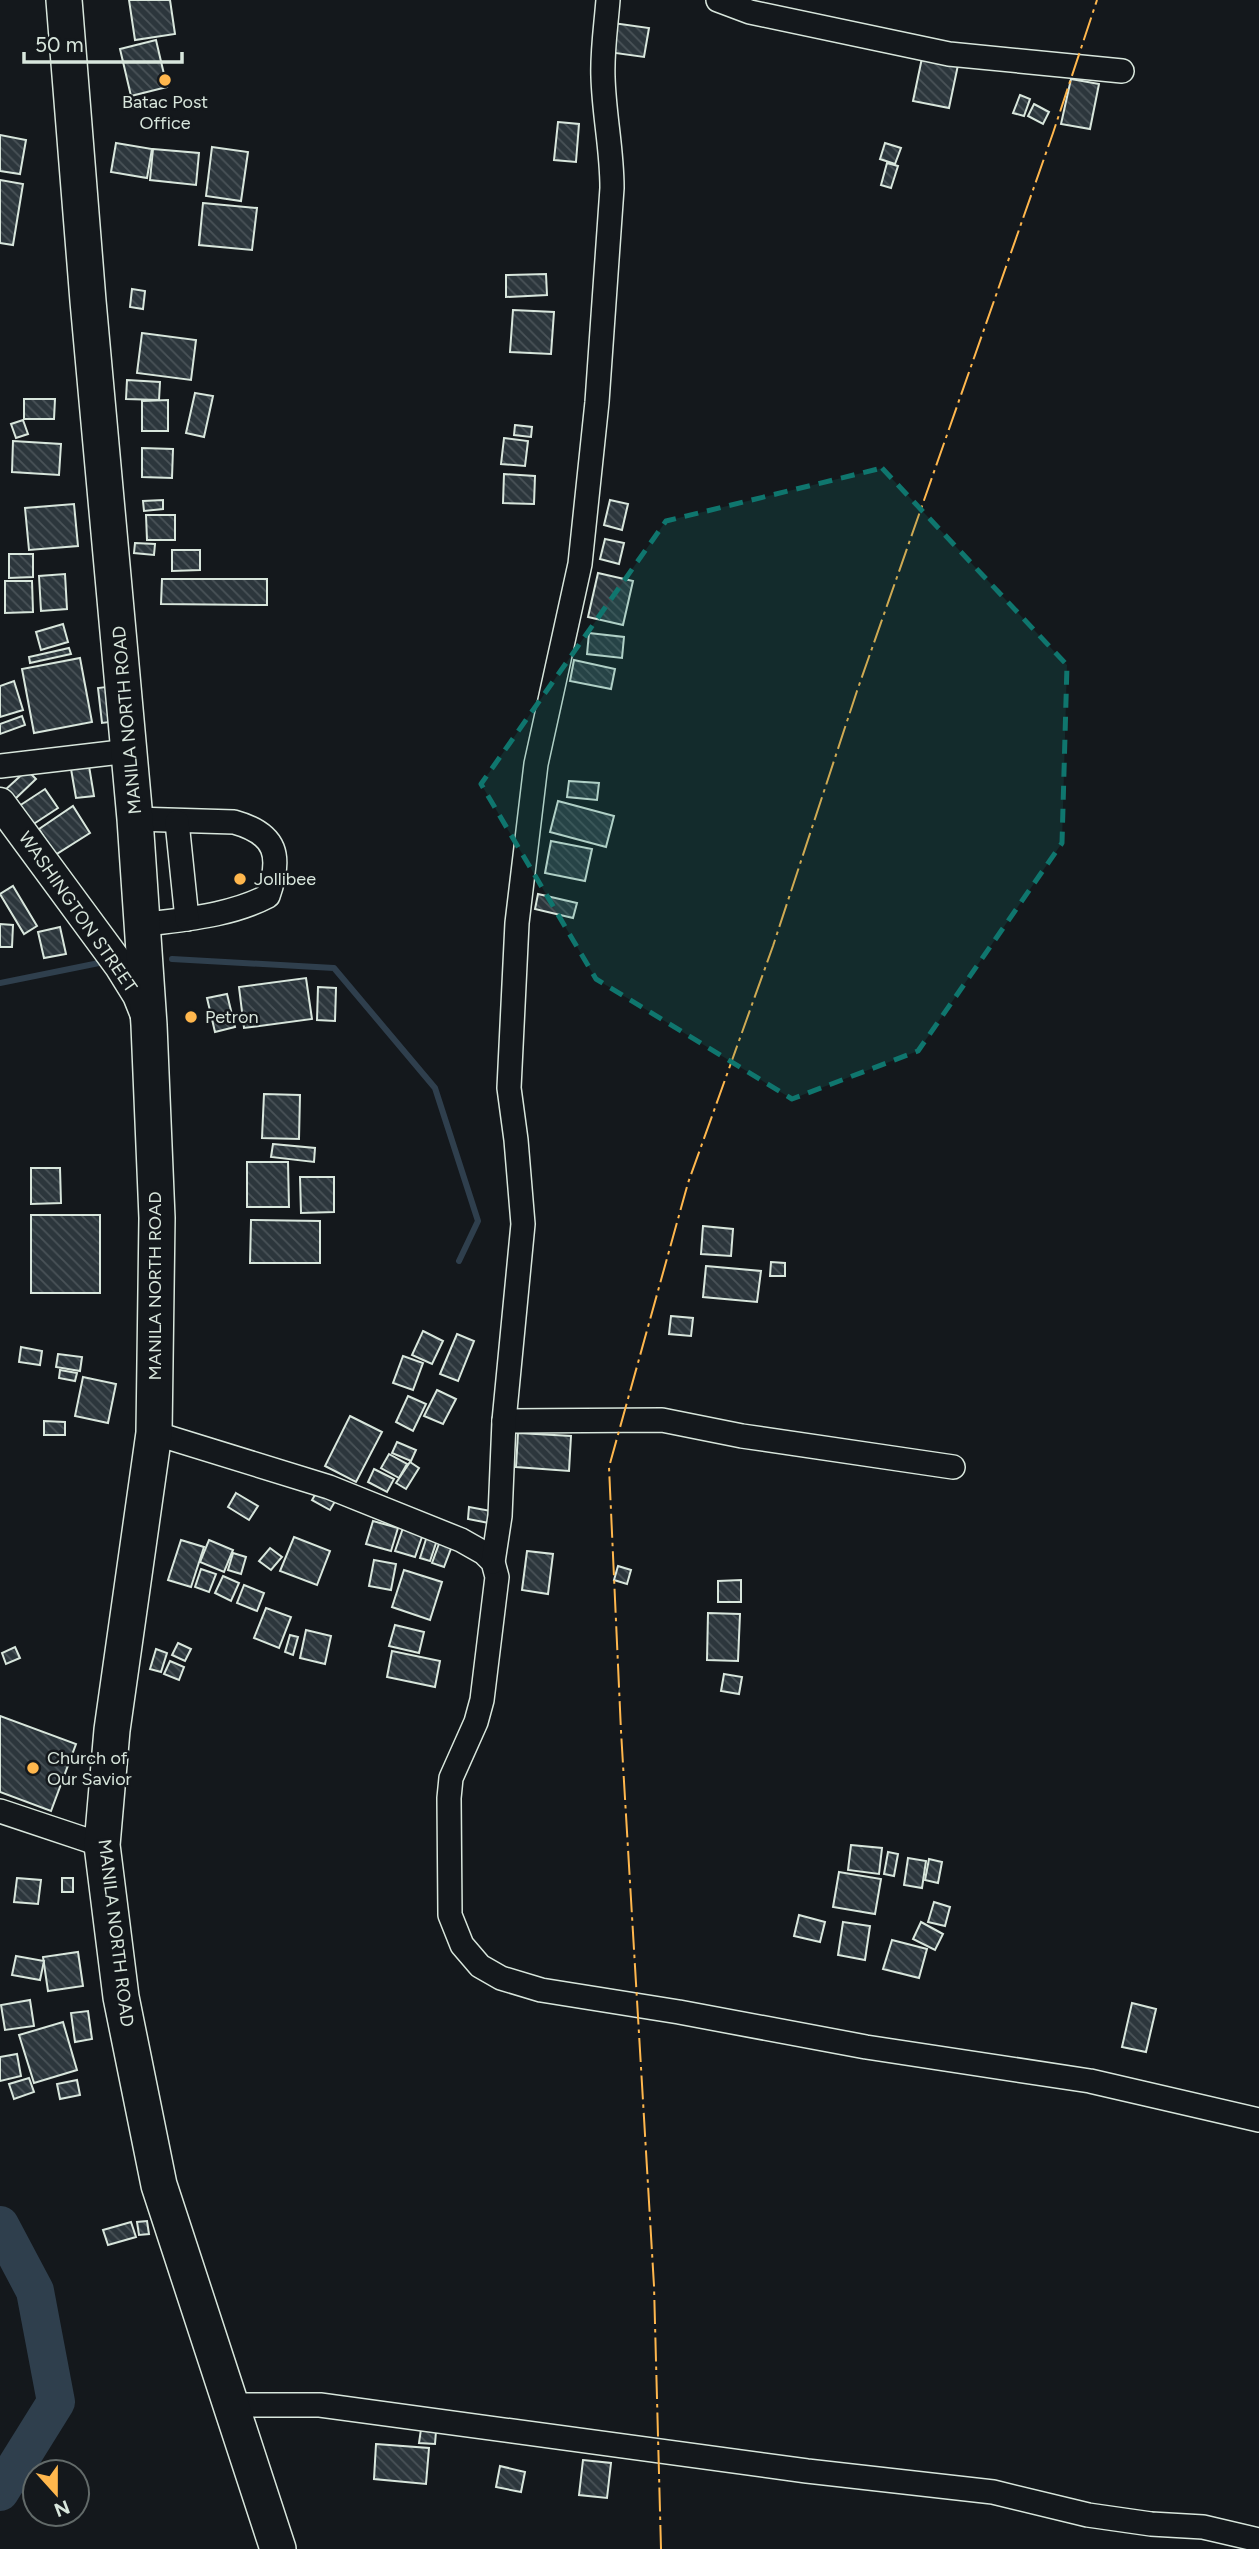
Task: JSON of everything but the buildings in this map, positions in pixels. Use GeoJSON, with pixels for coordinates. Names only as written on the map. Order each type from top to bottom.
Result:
{"type":"FeatureCollection","features":[{"type":"Feature","properties":{"kind":"highway","name":"MANILA NORTH ROAD"},"geometry":{"type":"LineString","coordinates":[[64,0],[88,301],[130,751],[149,1025],[157,1218],[154,1433],[112,1730],[102,1844],[121,1997],[159,2185],[278,2549]]}},
{"type":"Feature","properties":{"kind":"main road","name":"WASHINGTON STREET"},"geometry":{"type":"LineString","coordinates":[[0,803],[120,966],[138,995],[149,1025]]}},
{"type":"Feature","properties":{"kind":"street"},"geometry":{"type":"LineString","coordinates":[[608,0],[603,44],[603,80],[612,152],[612,188],[597,402],[580,565],[536,764],[517,923],[509,1087],[523,1224],[503,1421],[500,1516],[493,1562],[497,1577],[482,1700],[451,1778],[450,1915],[462,1945],[480,1966],[501,1979],[541,1990],[679,2012],[866,2047],[1090,2081],[1259,2120]]}},
{"type":"Feature","properties":{"kind":"street"},"geometry":{"type":"LineString","coordinates":[[718,0],[750,12],[949,54],[1122,71]]}},
{"type":"Feature","properties":{"kind":"street"},"geometry":{"type":"LineString","coordinates":[[0,766],[130,751]]}},
{"type":"Feature","properties":{"kind":"street"},"geometry":{"type":"LineString","coordinates":[[135,819],[222,821],[246,826],[268,838],[275,858],[276,874],[268,896],[251,905],[187,919],[142,925]]}},
{"type":"Feature","properties":{"kind":"street"},"geometry":{"type":"LineString","coordinates":[[177,822],[187,919]]}},
{"type":"Feature","properties":{"kind":"street"},"geometry":{"type":"LineString","coordinates":[[503,1421],[662,1420],[742,1436],[953,1467]]}},
{"type":"Feature","properties":{"kind":"street"},"geometry":{"type":"LineString","coordinates":[[154,1433],[329,1487],[461,1540],[484,1553],[493,1562]]}},
{"type":"Feature","properties":{"kind":"street"},"geometry":{"type":"LineString","coordinates":[[0,1811],[102,1844]]}},
{"type":"Feature","properties":{"kind":"street"},"geometry":{"type":"LineString","coordinates":[[230,2405],[320,2405],[807,2471],[993,2493],[1088,2515],[1151,2524],[1203,2526],[1259,2540]]}},
{"type":"Feature","properties":{"kind":"highlighted area"},"geometry":{"type":"Polygon","coordinates":[[[882,468],[1067,665],[1062,843],[918,1051],[792,1099],[596,979],[481,784],[666,521],[882,468]]]}},
{"type":"Feature","properties":{"kind":"waterway"},"geometry":{"type":"LineString","coordinates":[[172,959],[334,968],[435,1088],[478,1221],[459,1261]]}},
{"type":"Feature","properties":{"kind":"waterway"},"geometry":{"type":"LineString","coordinates":[[0,983],[99,963]]}},
{"type":"Feature","properties":{"kind":"waterway"},"geometry":{"type":"LineString","coordinates":[[0,2225],[35,2291],[56,2402],[0,2492]]}},
{"type":"Feature","properties":{"kind":"power"},"geometry":{"type":"LineString","coordinates":[[661,2549],[654,2286],[621,1731],[609,1467],[688,1183],[773,946],[857,691],[1097,0]]}},
{"type":"Feature","properties":{"kind":"place","name":"Batac Post Office"},"geometry":{"type":"Point","coordinates":[165,80]}},
{"type":"Feature","properties":{"kind":"place","name":"Jollibee"},"geometry":{"type":"Point","coordinates":[240,879]}},
{"type":"Feature","properties":{"kind":"place","name":"Petron"},"geometry":{"type":"Point","coordinates":[191,1017]}},
{"type":"Feature","properties":{"kind":"place","name":"Church of Our Savior"},"geometry":{"type":"Point","coordinates":[33,1768]}}]}
